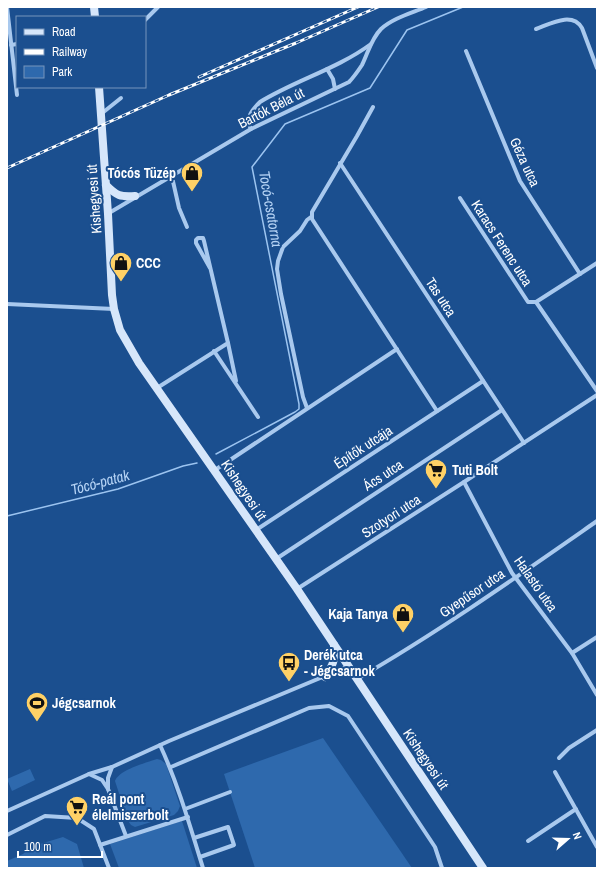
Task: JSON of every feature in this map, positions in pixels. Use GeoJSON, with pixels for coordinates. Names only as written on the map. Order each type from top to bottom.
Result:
{"type":"FeatureCollection","features":[{"type":"Feature","properties":{"kind":"street"},"geometry":{"type":"LineString","coordinates":[[7,7],[16,87]]}},
{"type":"Feature","properties":{"kind":"street"},"geometry":{"type":"LineString","coordinates":[[146,19],[158,7]]}},
{"type":"Feature","properties":{"kind":"street","name":"Bartók Béla út"},"geometry":{"type":"LineString","coordinates":[[108,214],[135,196],[172,177],[251,129],[349,82],[362,64],[375,37],[386,26],[426,7]]}},
{"type":"Feature","properties":{"kind":"street"},"geometry":{"type":"LineString","coordinates":[[536,29],[563,20],[575,20],[579,23],[597,68]]}},
{"type":"Feature","properties":{"kind":"street"},"geometry":{"type":"LineString","coordinates":[[11,45],[16,44]]}},
{"type":"Feature","properties":{"kind":"street"},"geometry":{"type":"LineString","coordinates":[[251,129],[248,120],[249,116],[254,107],[260,102],[269,96],[356,55],[371,44]]}},
{"type":"Feature","properties":{"kind":"street","name":"Géza utca"},"geometry":{"type":"LineString","coordinates":[[466,51],[520,181],[580,274]]}},
{"type":"Feature","properties":{"kind":"street"},"geometry":{"type":"LineString","coordinates":[[326,69],[334,79],[335,89]]}},
{"type":"Feature","properties":{"kind":"street"},"geometry":{"type":"LineString","coordinates":[[16,88],[17,95]]}},
{"type":"Feature","properties":{"kind":"street","name":"Kishegyesi út"},"geometry":{"type":"LineString","coordinates":[[99,88],[112,295],[120,330],[128,346],[297,589],[483,868]]}},
{"type":"Feature","properties":{"kind":"street"},"geometry":{"type":"LineString","coordinates":[[101,114],[121,98]]}},
{"type":"Feature","properties":{"kind":"street"},"geometry":{"type":"LineString","coordinates":[[373,107],[358,136],[340,163],[312,212],[311,218],[437,411]]}},
{"type":"Feature","properties":{"kind":"street","name":"Tas utca"},"geometry":{"type":"LineString","coordinates":[[340,163],[524,443]]}},
{"type":"Feature","properties":{"kind":"street"},"geometry":{"type":"LineString","coordinates":[[172,177],[179,208],[187,227]]}},
{"type":"Feature","properties":{"kind":"street"},"geometry":{"type":"LineString","coordinates":[[106,185],[122,197],[135,196]]}},
{"type":"Feature","properties":{"kind":"street","name":"Karacs Ferenc utca"},"geometry":{"type":"LineString","coordinates":[[460,198],[528,302],[536,302],[597,391]]}},
{"type":"Feature","properties":{"kind":"street"},"geometry":{"type":"LineString","coordinates":[[308,408],[303,396],[277,269],[283,247],[300,231],[307,220],[311,218]]}},
{"type":"Feature","properties":{"kind":"street"},"geometry":{"type":"LineString","coordinates":[[210,268],[196,243],[198,238],[202,238],[204,241],[237,383]]}},
{"type":"Feature","properties":{"kind":"street"},"geometry":{"type":"LineString","coordinates":[[536,302],[597,263]]}},
{"type":"Feature","properties":{"kind":"street"},"geometry":{"type":"LineString","coordinates":[[7,304],[114,309]]}},
{"type":"Feature","properties":{"kind":"street"},"geometry":{"type":"LineString","coordinates":[[157,388],[228,343]]}},
{"type":"Feature","properties":{"kind":"street"},"geometry":{"type":"LineString","coordinates":[[215,470],[397,349]]}},
{"type":"Feature","properties":{"kind":"street"},"geometry":{"type":"LineString","coordinates":[[214,351],[237,383],[258,417]]}},
{"type":"Feature","properties":{"kind":"street"},"geometry":{"type":"LineString","coordinates":[[223,364],[232,362]]}},
{"type":"Feature","properties":{"kind":"street","name":"Építők utcája"},"geometry":{"type":"LineString","coordinates":[[256,531],[483,381]]}},
{"type":"Feature","properties":{"kind":"street","name":"Szotyori utca"},"geometry":{"type":"LineString","coordinates":[[297,589],[597,395]]}},
{"type":"Feature","properties":{"kind":"street","name":"Ács utca"},"geometry":{"type":"LineString","coordinates":[[276,559],[502,410]]}},
{"type":"Feature","properties":{"kind":"street","name":"Halastó utca"},"geometry":{"type":"LineString","coordinates":[[464,482],[512,573],[572,653],[597,695]]}},
{"type":"Feature","properties":{"kind":"street","name":"Gyepűsor utca"},"geometry":{"type":"LineString","coordinates":[[357,679],[400,654],[597,521]]}},
{"type":"Feature","properties":{"kind":"street"},"geometry":{"type":"LineString","coordinates":[[572,653],[597,638]]}},
{"type":"Feature","properties":{"kind":"street"},"geometry":{"type":"LineString","coordinates":[[324,677],[332,668],[334,662],[334,644]]}},
{"type":"Feature","properties":{"kind":"street"},"geometry":{"type":"LineString","coordinates":[[7,811],[89,774],[112,766],[349,666]]}},
{"type":"Feature","properties":{"kind":"street"},"geometry":{"type":"LineString","coordinates":[[170,767],[309,708],[328,706],[348,716],[435,848],[441,868]]}},
{"type":"Feature","properties":{"kind":"street"},"geometry":{"type":"LineString","coordinates":[[558,758],[569,748],[597,730]]}},
{"type":"Feature","properties":{"kind":"street"},"geometry":{"type":"LineString","coordinates":[[160,745],[170,767],[188,817],[203,868]]}},
{"type":"Feature","properties":{"kind":"street"},"geometry":{"type":"LineString","coordinates":[[108,789],[109,772],[112,766]]}},
{"type":"Feature","properties":{"kind":"street"},"geometry":{"type":"LineString","coordinates":[[554,772],[597,847]]}},
{"type":"Feature","properties":{"kind":"street"},"geometry":{"type":"LineString","coordinates":[[89,774],[102,780],[108,789],[126,836]]}},
{"type":"Feature","properties":{"kind":"street"},"geometry":{"type":"LineString","coordinates":[[185,809],[230,792]]}},
{"type":"Feature","properties":{"kind":"street"},"geometry":{"type":"LineString","coordinates":[[528,841],[576,809]]}},
{"type":"Feature","properties":{"kind":"street"},"geometry":{"type":"LineString","coordinates":[[7,835],[45,816],[77,818],[94,829],[109,868]]}},
{"type":"Feature","properties":{"kind":"street"},"geometry":{"type":"LineString","coordinates":[[100,845],[188,817]]}},
{"type":"Feature","properties":{"kind":"street"},"geometry":{"type":"LineString","coordinates":[[194,838],[228,827],[234,845],[200,857]]}},
{"type":"Feature","properties":{"kind":"street"},"geometry":{"type":"LineString","coordinates":[[476,857],[477,868]]}},
{"type":"Feature","properties":{"kind":"green space"},"geometry":{"type":"Polygon","coordinates":[[[323,738],[412,868],[255,868],[224,774],[323,738]]]}},
{"type":"Feature","properties":{"kind":"green space"},"geometry":{"type":"Polygon","coordinates":[[[157,759],[166,764],[180,806],[174,815],[135,827],[128,821],[115,781],[117,777],[127,770],[157,759]]]}},
{"type":"Feature","properties":{"kind":"green space"},"geometry":{"type":"Polygon","coordinates":[[[30,769],[35,780],[12,791],[7,779],[30,769]]]}},
{"type":"Feature","properties":{"kind":"green space"},"geometry":{"type":"Polygon","coordinates":[[[182,821],[197,868],[119,868],[110,844],[182,821]]]}},
{"type":"Feature","properties":{"kind":"green space"},"geometry":{"type":"Polygon","coordinates":[[[63,837],[77,844],[84,868],[7,868],[7,861],[23,854],[30,847],[63,837]]]}},
{"type":"Feature","properties":{"kind":"waterway","name":"Tocó-csatorna"},"geometry":{"type":"LineString","coordinates":[[216,454],[299,409],[252,167],[285,124],[370,88],[407,30],[463,7]]}},
{"type":"Feature","properties":{"kind":"waterway","name":"Tócó-patak"},"geometry":{"type":"LineString","coordinates":[[7,516],[118,489],[183,466],[197,463]]}},
{"type":"Feature","properties":{"kind":"railway"},"geometry":{"type":"LineString","coordinates":[[199,77],[358,7]]}},
{"type":"Feature","properties":{"kind":"railway"},"geometry":{"type":"LineString","coordinates":[[7,168],[169,95],[296,43],[378,7]]}},
{"type":"Feature","properties":{"kind":"place","name":"Tócós Tüzép"},"geometry":{"type":"Point","coordinates":[192,192]}},
{"type":"Feature","properties":{"kind":"place","name":"CCC"},"geometry":{"type":"Point","coordinates":[121,282]}},
{"type":"Feature","properties":{"kind":"place","name":"Tuti Bolt"},"geometry":{"type":"Point","coordinates":[436,490]}},
{"type":"Feature","properties":{"kind":"place","name":"Kaja Tanya"},"geometry":{"type":"Point","coordinates":[403,634]}},
{"type":"Feature","properties":{"kind":"place","name":"Derék utca - Jégcsarnok"},"geometry":{"type":"Point","coordinates":[289,682]}},
{"type":"Feature","properties":{"kind":"place","name":"Jégcsarnok"},"geometry":{"type":"Point","coordinates":[37,722]}},
{"type":"Feature","properties":{"kind":"place","name":"Reál pont élelmiszerbolt"},"geometry":{"type":"Point","coordinates":[77,826]}}]}
